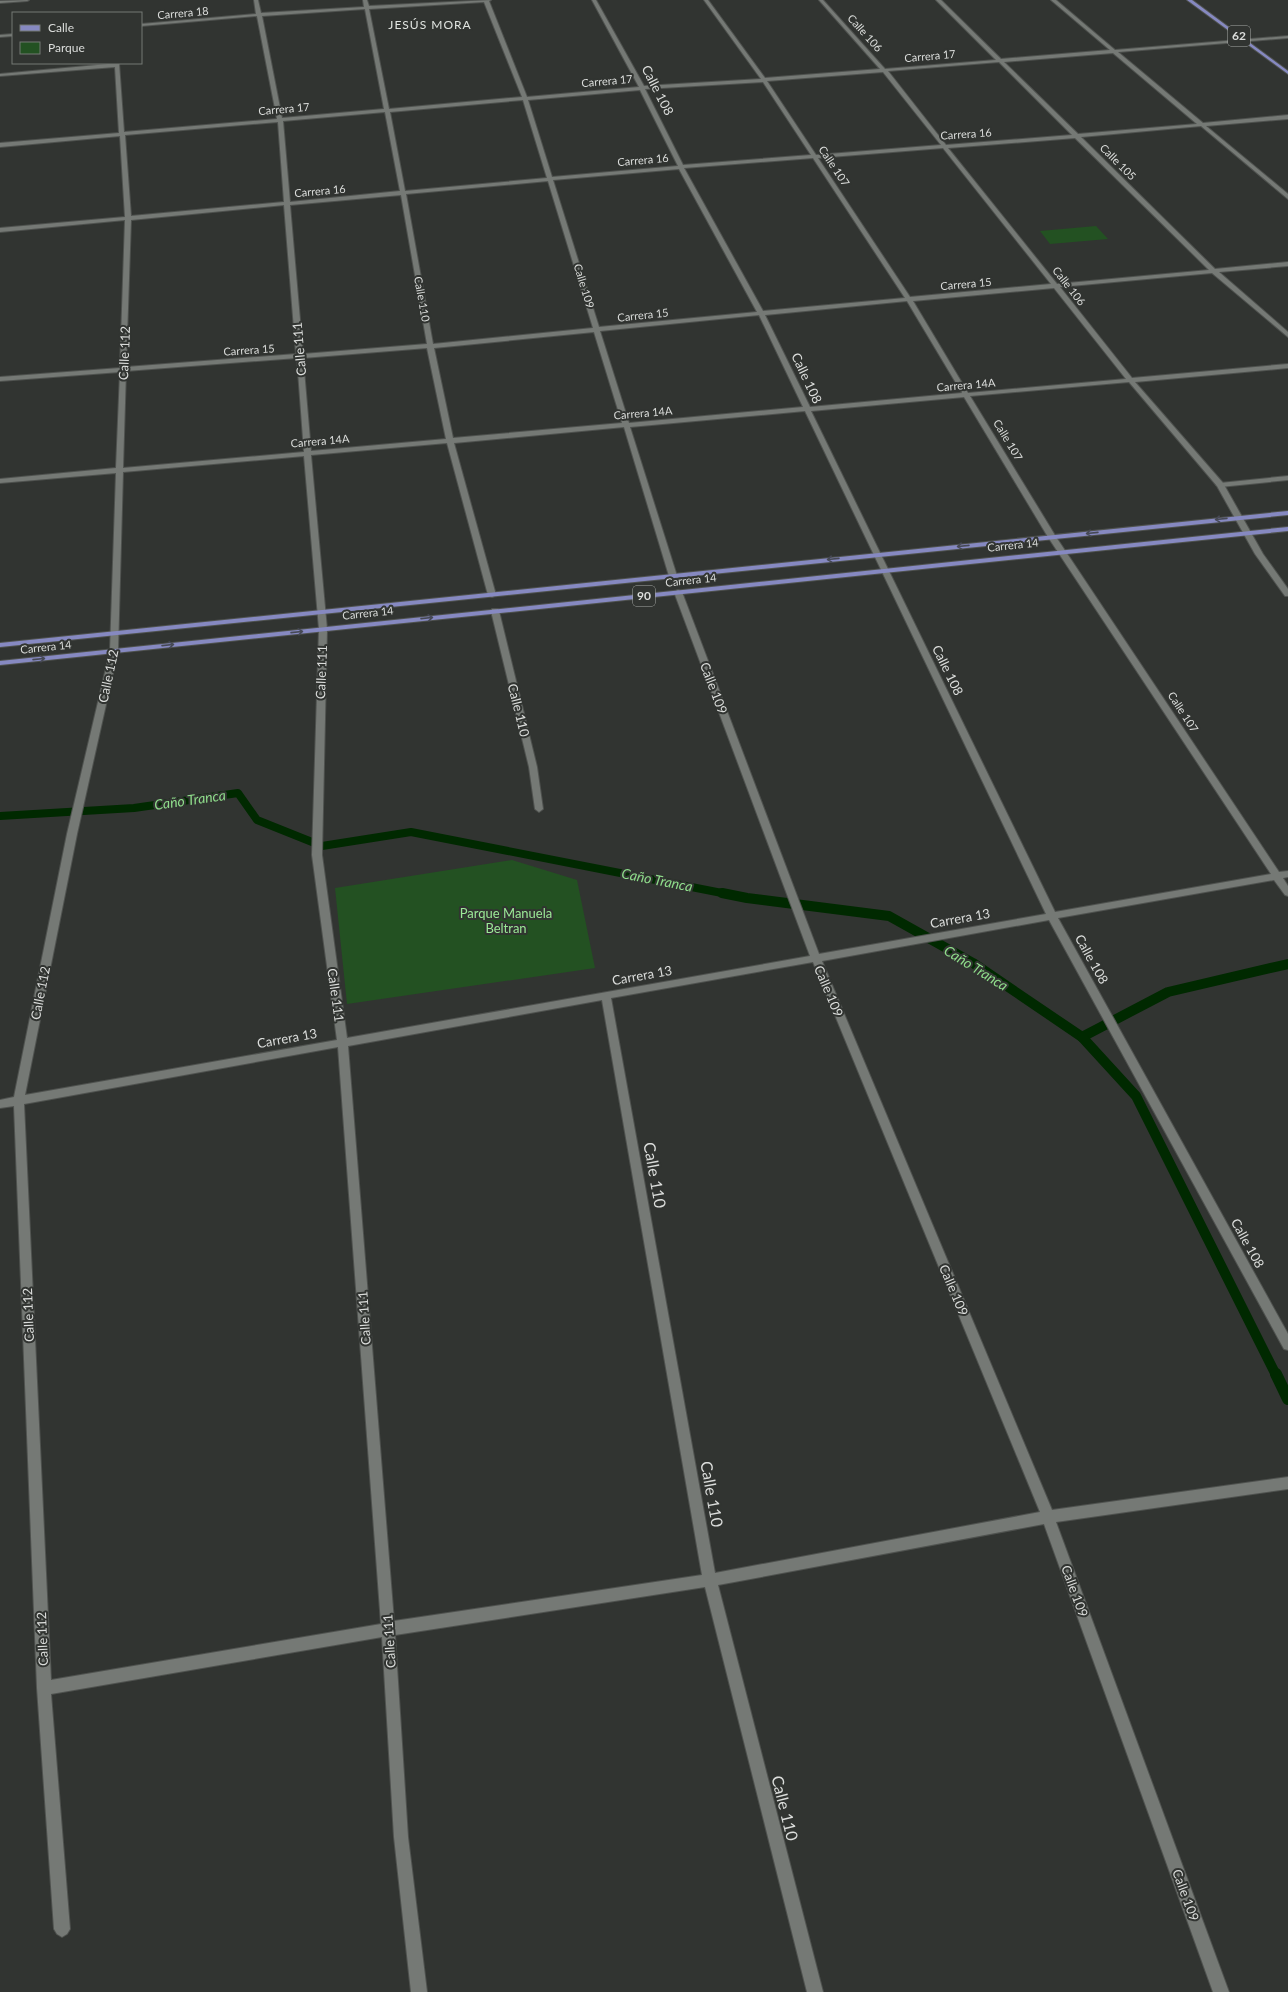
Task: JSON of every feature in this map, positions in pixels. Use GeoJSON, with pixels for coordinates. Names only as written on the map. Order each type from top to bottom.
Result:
{"type":"FeatureCollection","features":[{"type":"Feature","properties":{"kind":"main road","name":"62"},"geometry":{"type":"LineString","coordinates":[[1189,0],[1288,72]]}},
{"type":"Feature","properties":{"kind":"main road","name":"Carrera 14"},"geometry":{"type":"LineString","coordinates":[[0,645],[1288,513]]}},
{"type":"Feature","properties":{"kind":"main road","name":"Carrera 14"},"geometry":{"type":"LineString","coordinates":[[0,662],[1062,551],[1288,529]]}},
{"type":"Feature","properties":{"kind":"street"},"geometry":{"type":"LineString","coordinates":[[0,2],[27,0]]}},
{"type":"Feature","properties":{"kind":"street","name":"Calle 111"},"geometry":{"type":"LineString","coordinates":[[256,0],[280,120],[323,629],[317,855],[343,1043],[388,1629],[401,1837],[419,1992]]}},
{"type":"Feature","properties":{"kind":"street","name":"Calle 110"},"geometry":{"type":"LineString","coordinates":[[365,0],[403,193],[430,346],[450,441],[492,594]]}},
{"type":"Feature","properties":{"kind":"street","name":"Calle 109"},"geometry":{"type":"LineString","coordinates":[[486,0],[525,98],[673,576]]}},
{"type":"Feature","properties":{"kind":"street","name":"Carrera 18"},"geometry":{"type":"LineString","coordinates":[[142,25],[258,15],[489,0]]}},
{"type":"Feature","properties":{"kind":"street","name":"Calle 108"},"geometry":{"type":"LineString","coordinates":[[594,0],[642,88],[681,167],[761,313],[876,555],[1052,916],[1288,1345]]}},
{"type":"Feature","properties":{"kind":"street","name":"Calle 107"},"geometry":{"type":"LineString","coordinates":[[706,0],[764,80],[909,300],[1052,537],[1288,893]]}},
{"type":"Feature","properties":{"kind":"street","name":"Calle 106"},"geometry":{"type":"LineString","coordinates":[[821,0],[884,70],[1131,380],[1220,485],[1259,554],[1288,594]]}},
{"type":"Feature","properties":{"kind":"street","name":"Calle 105"},"geometry":{"type":"LineString","coordinates":[[938,0],[1215,272],[1288,335]]}},
{"type":"Feature","properties":{"kind":"street"},"geometry":{"type":"LineString","coordinates":[[1053,0],[1288,197]]}},
{"type":"Feature","properties":{"kind":"street"},"geometry":{"type":"LineString","coordinates":[[0,36],[12,35]]}},
{"type":"Feature","properties":{"kind":"street","name":"Carrera 17"},"geometry":{"type":"LineString","coordinates":[[0,145],[642,88],[764,80],[1288,37]]}},
{"type":"Feature","properties":{"kind":"street"},"geometry":{"type":"LineString","coordinates":[[0,75],[118,64]]}},
{"type":"Feature","properties":{"kind":"street","name":"Calle 112"},"geometry":{"type":"LineString","coordinates":[[62,1929],[44,1688],[19,1100],[72,834],[114,651],[128,218],[118,64]]}},
{"type":"Feature","properties":{"kind":"street","name":"Carrera 16"},"geometry":{"type":"LineString","coordinates":[[0,230],[681,167],[1078,136],[1288,117]]}},
{"type":"Feature","properties":{"kind":"street","name":"Carrera 15"},"geometry":{"type":"LineString","coordinates":[[0,379],[430,346],[761,313],[1215,272],[1288,264]]}},
{"type":"Feature","properties":{"kind":"street","name":"Carrera 14A"},"geometry":{"type":"LineString","coordinates":[[0,481],[967,396],[1288,366]]}},
{"type":"Feature","properties":{"kind":"street"},"geometry":{"type":"LineString","coordinates":[[1220,485],[1288,478]]}},
{"type":"Feature","properties":{"kind":"street","name":"Calle 109"},"geometry":{"type":"LineString","coordinates":[[678,592],[816,958],[1048,1517],[1221,1992]]}},
{"type":"Feature","properties":{"kind":"street","name":"Calle 110"},"geometry":{"type":"LineString","coordinates":[[495,611],[533,767],[538,809]]}},
{"type":"Feature","properties":{"kind":"street","name":"Carrera 13"},"geometry":{"type":"LineString","coordinates":[[0,1104],[1288,874]]}},
{"type":"Feature","properties":{"kind":"street","name":"Calle 110"},"geometry":{"type":"LineString","coordinates":[[606,996],[710,1580],[815,1992]]}},
{"type":"Feature","properties":{"kind":"street"},"geometry":{"type":"LineString","coordinates":[[44,1688],[388,1629],[710,1580],[1048,1517],[1288,1483]]}},
{"type":"Feature","properties":{"kind":"green space"},"geometry":{"type":"Polygon","coordinates":[[[1096,226],[1108,239],[1050,244],[1040,231],[1096,226]]]}},
{"type":"Feature","properties":{"kind":"green space","name":"Parque Manuela Beltran"},"geometry":{"type":"Polygon","coordinates":[[[512,860],[577,880],[595,968],[347,1004],[335,888],[512,860]]]}},
{"type":"Feature","properties":{"kind":"waterway","name":"Caño Tranca"},"geometry":{"type":"LineString","coordinates":[[0,816],[134,808],[238,793],[257,820],[322,846],[411,832],[727,894]]}},
{"type":"Feature","properties":{"kind":"waterway","name":"Caño Tranca"},"geometry":{"type":"LineString","coordinates":[[722,893],[727,894]]}},
{"type":"Feature","properties":{"kind":"waterway","name":"Caño Tranca"},"geometry":{"type":"LineString","coordinates":[[727,894],[747,898],[889,916],[973,963],[1082,1037]]}},
{"type":"Feature","properties":{"kind":"waterway","name":"Caño Tranca"},"geometry":{"type":"LineString","coordinates":[[1082,1037],[1168,992],[1288,964]]}},
{"type":"Feature","properties":{"kind":"waterway"},"geometry":{"type":"LineString","coordinates":[[1082,1037],[1136,1096],[1276,1375]]}},
{"type":"Feature","properties":{"kind":"waterway"},"geometry":{"type":"LineString","coordinates":[[1276,1374],[1288,1399]]}},
{"type":"Feature","properties":{"kind":"district","name":"JESÚS MORA"},"geometry":{"type":"Point","coordinates":[430,25]}}]}
